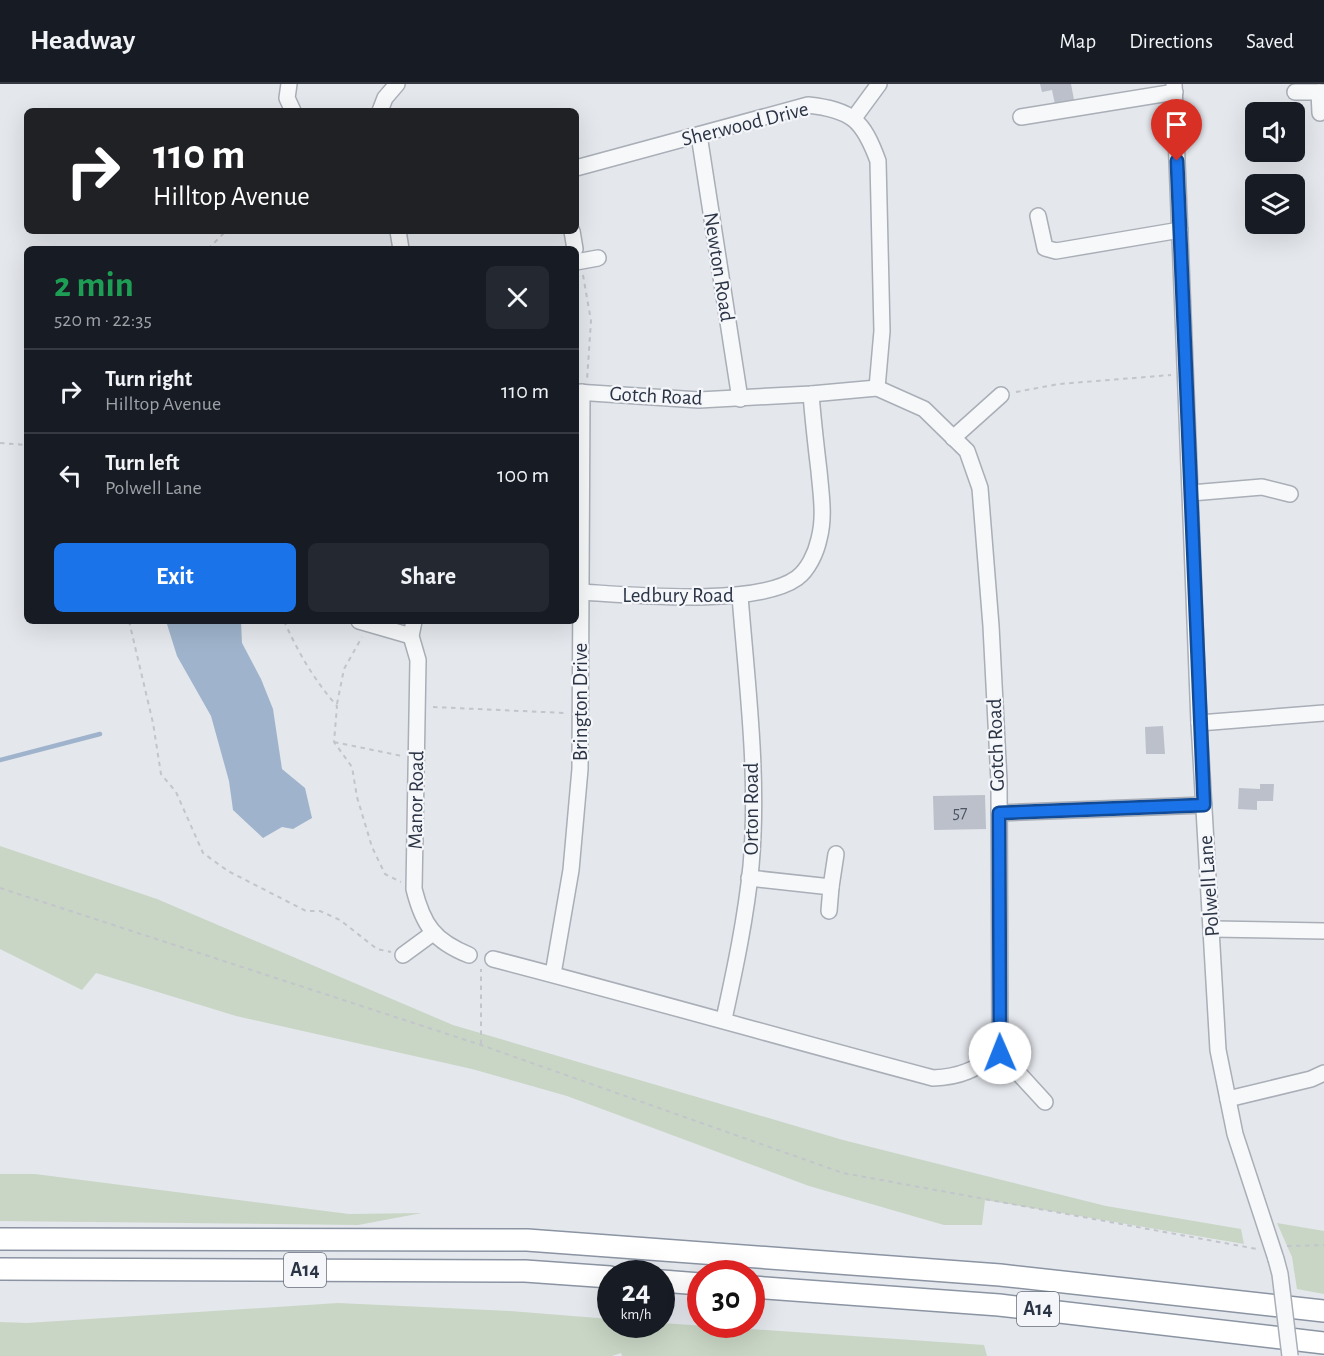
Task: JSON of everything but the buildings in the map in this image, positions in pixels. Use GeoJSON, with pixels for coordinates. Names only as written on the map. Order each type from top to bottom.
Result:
{"type":"FeatureCollection","features":[{"type":"Feature","properties":{"kind":"highway","name":"A14"},"geometry":{"type":"LineString","coordinates":[[0,1239],[527,1239],[1000,1275],[1324,1311]]}},
{"type":"Feature","properties":{"kind":"highway","name":"A14"},"geometry":{"type":"LineString","coordinates":[[0,1269],[525,1271],[597,1276]]}},
{"type":"Feature","properties":{"kind":"highway","name":"A14"},"geometry":{"type":"LineString","coordinates":[[765,1288],[999,1305],[1324,1343]]}},
{"type":"Feature","properties":{"kind":"street"},"geometry":{"type":"LineString","coordinates":[[289,84],[287,98],[292,108]]}},
{"type":"Feature","properties":{"kind":"street"},"geometry":{"type":"LineString","coordinates":[[381,108],[385,98],[397,84]]}},
{"type":"Feature","properties":{"kind":"street"},"geometry":{"type":"LineString","coordinates":[[877,388],[882,331],[878,161],[870,139],[854,118],[879,84]]}},
{"type":"Feature","properties":{"kind":"street"},"geometry":{"type":"LineString","coordinates":[[1021,117],[1175,88]]}},
{"type":"Feature","properties":{"kind":"street","name":"Polwell Lane"},"geometry":{"type":"LineString","coordinates":[[1175,88],[1199,723],[1213,929],[1218,1050],[1235,1134],[1270,1252],[1280,1274],[1290,1356]]}},
{"type":"Feature","properties":{"kind":"street"},"geometry":{"type":"LineString","coordinates":[[1295,92],[1321,92],[1320,113]]}},
{"type":"Feature","properties":{"kind":"street","name":"Sherwood Drive"},"geometry":{"type":"LineString","coordinates":[[579,167],[808,105],[831,107],[854,118]]}},
{"type":"Feature","properties":{"kind":"street","name":"Newton Road"},"geometry":{"type":"LineString","coordinates":[[699,135],[740,399]]}},
{"type":"Feature","properties":{"kind":"street"},"geometry":{"type":"LineString","coordinates":[[1038,216],[1045,248],[1056,251],[1180,230]]}},
{"type":"Feature","properties":{"kind":"street"},"geometry":{"type":"LineString","coordinates":[[579,257],[598,258]]}},
{"type":"Feature","properties":{"kind":"street","name":"Gotch Road"},"geometry":{"type":"LineString","coordinates":[[579,392],[699,400],[877,388],[924,409],[967,451],[980,488],[991,626],[999,813],[1000,1053]]}},
{"type":"Feature","properties":{"kind":"street","name":"Brington Drive"},"geometry":{"type":"LineString","coordinates":[[553,974],[572,860],[580,769],[579,392]]}},
{"type":"Feature","properties":{"kind":"street","name":"Ledbury Road"},"geometry":{"type":"LineString","coordinates":[[581,592],[740,596],[776,587],[797,578],[811,562],[819,539],[823,515],[811,394]]}},
{"type":"Feature","properties":{"kind":"street"},"geometry":{"type":"LineString","coordinates":[[953,438],[1001,395]]}},
{"type":"Feature","properties":{"kind":"street"},"geometry":{"type":"LineString","coordinates":[[1191,493],[1262,487],[1290,494]]}},
{"type":"Feature","properties":{"kind":"street","name":"Orton Road"},"geometry":{"type":"LineString","coordinates":[[724,1019],[734,977],[749,878],[753,801],[751,734],[740,596]]}},
{"type":"Feature","properties":{"kind":"street"},"geometry":{"type":"LineString","coordinates":[[374,624],[412,628]]}},
{"type":"Feature","properties":{"kind":"street","name":"Manor Road"},"geometry":{"type":"LineString","coordinates":[[412,628],[418,660],[414,888],[423,919],[433,933],[452,948],[481,959],[553,974]]}},
{"type":"Feature","properties":{"kind":"street"},"geometry":{"type":"LineString","coordinates":[[1199,723],[1324,713]]}},
{"type":"Feature","properties":{"kind":"street"},"geometry":{"type":"LineString","coordinates":[[999,813],[1204,805]]}},
{"type":"Feature","properties":{"kind":"street"},"geometry":{"type":"LineString","coordinates":[[829,911],[836,854]]}},
{"type":"Feature","properties":{"kind":"street"},"geometry":{"type":"LineString","coordinates":[[749,878],[831,887]]}},
{"type":"Feature","properties":{"kind":"street"},"geometry":{"type":"LineString","coordinates":[[1213,929],[1324,931]]}},
{"type":"Feature","properties":{"kind":"street"},"geometry":{"type":"LineString","coordinates":[[403,955],[433,933]]}},
{"type":"Feature","properties":{"kind":"street"},"geometry":{"type":"LineString","coordinates":[[553,974],[933,1078],[952,1077],[970,1072],[1000,1053],[1045,1102]]}},
{"type":"Feature","properties":{"kind":"street"},"geometry":{"type":"LineString","coordinates":[[1228,1099],[1320,1078]]}},
{"type":"Feature","properties":{"kind":"path"},"geometry":{"type":"LineString","coordinates":[[211,246],[223,234]]}},
{"type":"Feature","properties":{"kind":"path"},"geometry":{"type":"LineString","coordinates":[[579,264],[591,321],[587,381],[579,392]]}},
{"type":"Feature","properties":{"kind":"path"},"geometry":{"type":"LineString","coordinates":[[1001,395],[1059,384],[1186,373]]}},
{"type":"Feature","properties":{"kind":"path"},"geometry":{"type":"LineString","coordinates":[[0,443],[24,445]]}},
{"type":"Feature","properties":{"kind":"path"},"geometry":{"type":"LineString","coordinates":[[130,624],[153,723],[161,774],[176,792],[202,853],[228,871],[306,911],[320,910],[340,920],[377,949],[403,955]]}},
{"type":"Feature","properties":{"kind":"path"},"geometry":{"type":"LineString","coordinates":[[285,624],[296,648],[319,686],[336,706]]}},
{"type":"Feature","properties":{"kind":"path"},"geometry":{"type":"LineString","coordinates":[[364,624],[344,669],[336,706],[334,742],[352,767],[357,797],[369,837],[385,874],[414,888]]}},
{"type":"Feature","properties":{"kind":"path"},"geometry":{"type":"LineString","coordinates":[[418,707],[579,713]]}},
{"type":"Feature","properties":{"kind":"path"},"geometry":{"type":"LineString","coordinates":[[334,742],[417,758]]}},
{"type":"Feature","properties":{"kind":"path"},"geometry":{"type":"LineString","coordinates":[[0,888],[481,1045],[843,1173],[1270,1252],[1324,1245]]}},
{"type":"Feature","properties":{"kind":"path"},"geometry":{"type":"LineString","coordinates":[[481,959],[481,1045]]}},
{"type":"Feature","properties":{"kind":"green space"},"geometry":{"type":"Polygon","coordinates":[[[0,846],[157,899],[453,1025],[843,1140],[1106,1206],[1241,1229],[1244,1244],[985,1200],[982,1225],[944,1225],[809,1186],[567,1096],[472,1069],[236,1016],[96,973],[82,990],[0,949],[0,846]]]}},
{"type":"Feature","properties":{"kind":"green space"},"geometry":{"type":"Polygon","coordinates":[[[0,1174],[35,1174],[349,1214],[422,1213],[358,1225],[0,1221],[0,1174]]]}},
{"type":"Feature","properties":{"kind":"green space"},"geometry":{"type":"Polygon","coordinates":[[[1277,1223],[1324,1231],[1324,1294],[1297,1289],[1292,1257],[1277,1223]]]}},
{"type":"Feature","properties":{"kind":"green space"},"geometry":{"type":"Polygon","coordinates":[[[338,1303],[510,1311],[597,1318],[597,1338],[675,1338],[675,1324],[687,1325],[687,1338],[765,1338],[765,1330],[984,1345],[987,1356],[622,1356],[621,1353],[612,1356],[0,1356],[0,1322],[27,1323],[338,1303]]]}},
{"type":"Feature","properties":{"kind":"water"},"geometry":{"type":"Polygon","coordinates":[[[167,624],[241,624],[242,643],[261,679],[273,709],[282,769],[305,788],[312,818],[293,829],[282,827],[263,838],[233,810],[229,781],[211,716],[177,656],[167,624]]]}},
{"type":"Feature","properties":{"kind":"waterway"},"geometry":{"type":"LineString","coordinates":[[0,760],[100,734]]}},
{"type":"Feature","properties":{"kind":"route"},"geometry":{"type":"LineString","coordinates":[[1000,1053],[999,813],[1204,805],[1177,161]]}}]}
